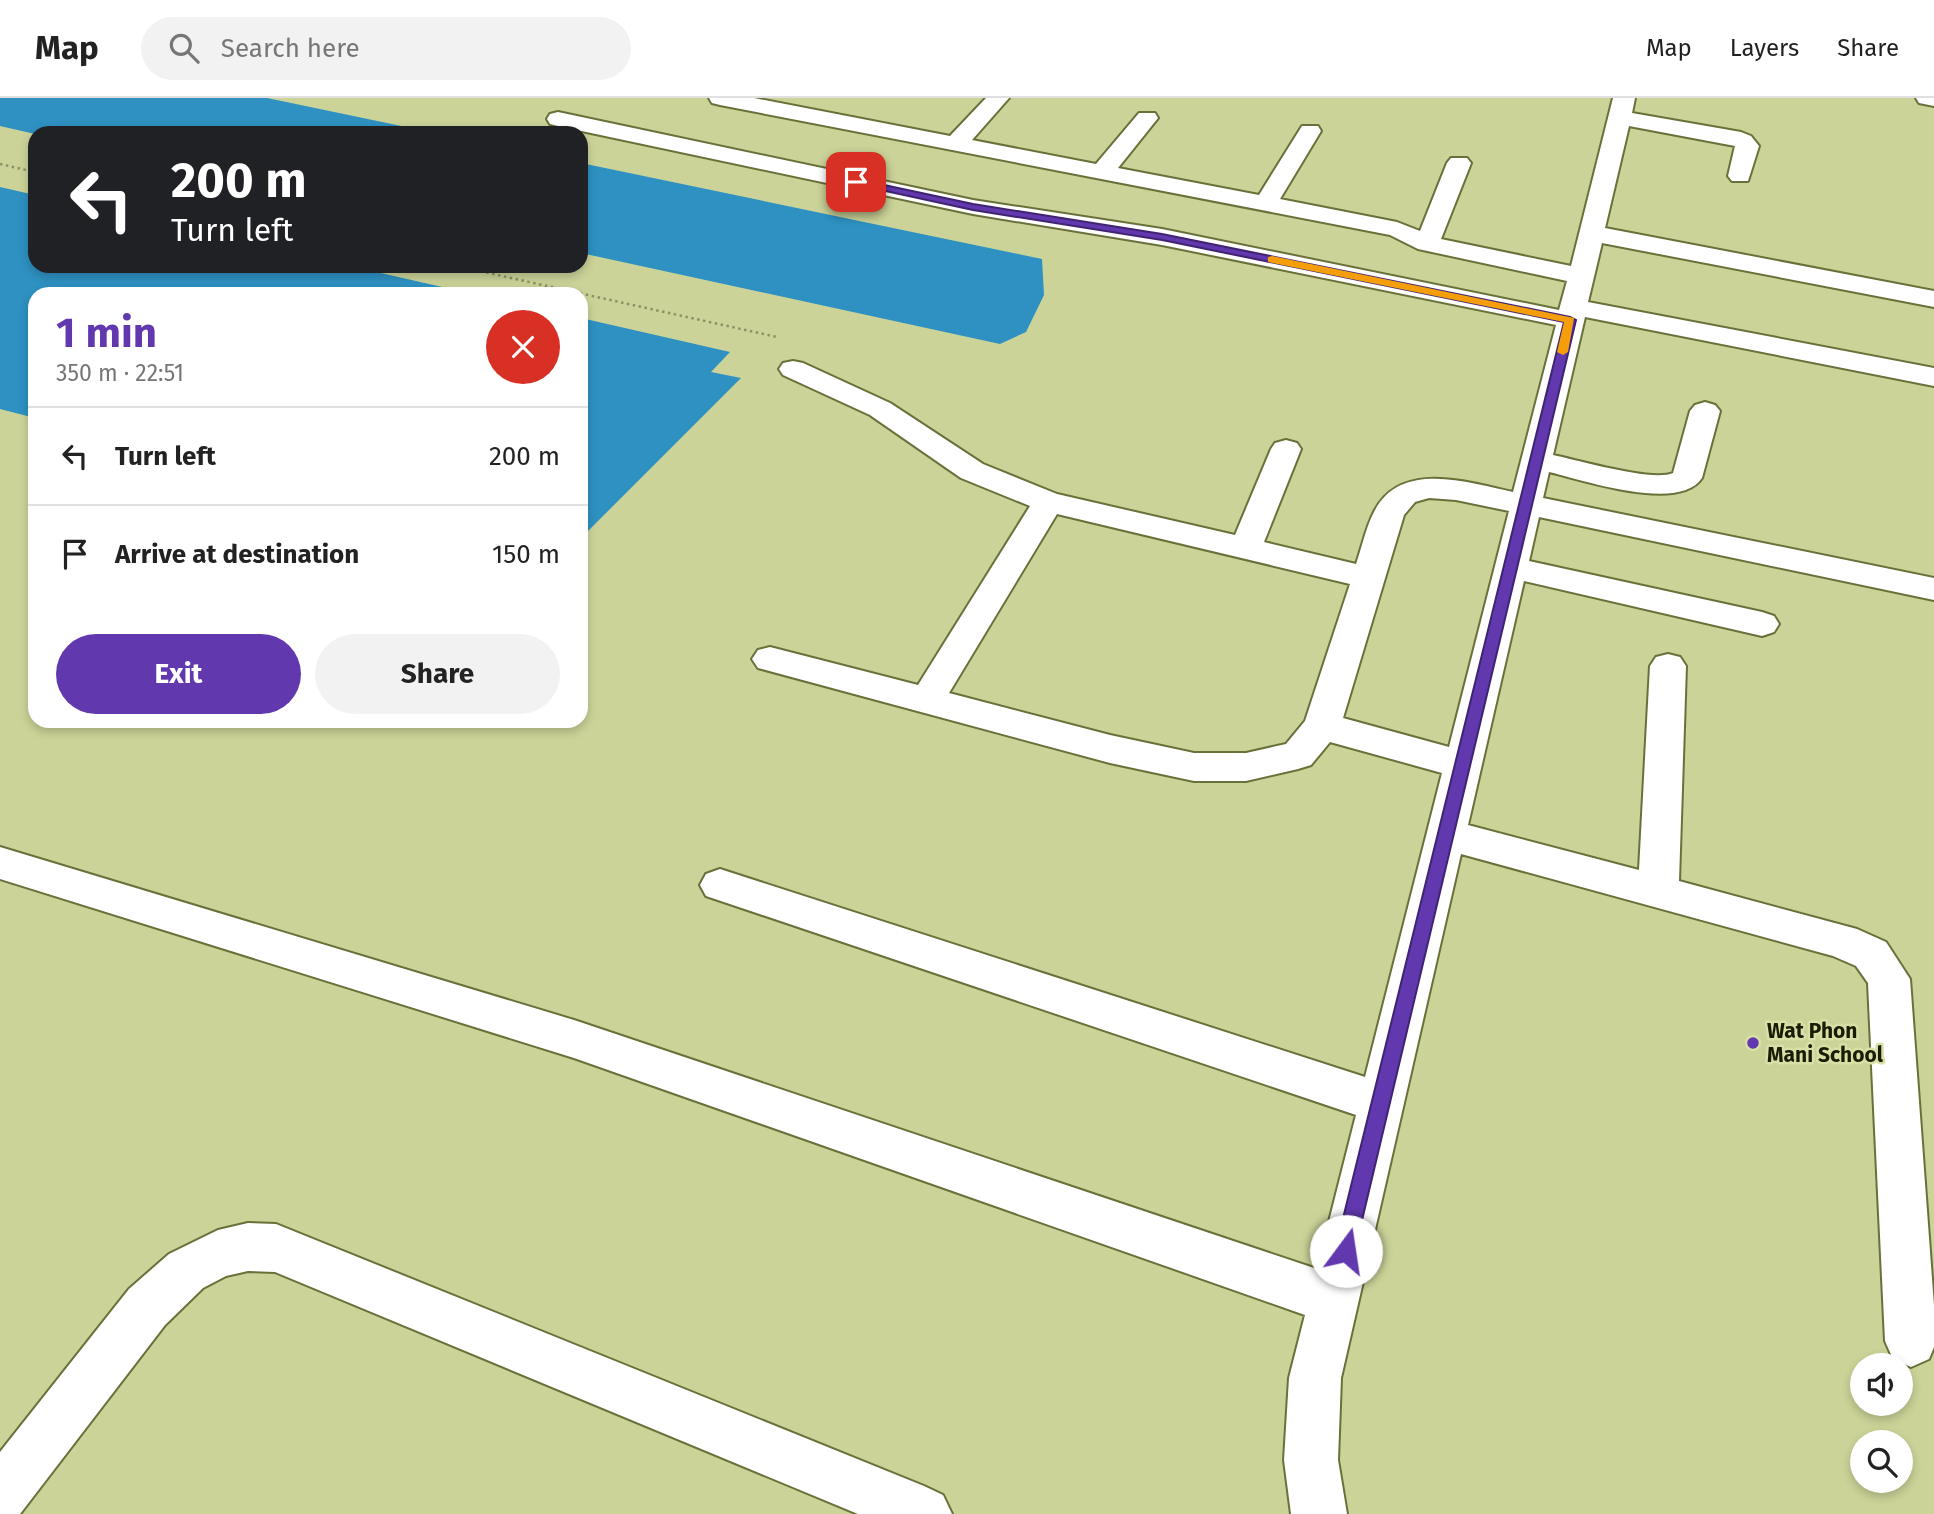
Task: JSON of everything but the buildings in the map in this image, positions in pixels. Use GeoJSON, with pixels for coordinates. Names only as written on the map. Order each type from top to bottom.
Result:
{"type":"FeatureCollection","features":[{"type":"Feature","properties":{"kind":"street"},"geometry":{"type":"LineString","coordinates":[[720,98],[1430,235],[1934,299]]}},
{"type":"Feature","properties":{"kind":"street"},"geometry":{"type":"LineString","coordinates":[[814,116],[835,98]]}},
{"type":"Feature","properties":{"kind":"street"},"geometry":{"type":"LineString","coordinates":[[955,144],[998,98]]}},
{"type":"Feature","properties":{"kind":"street"},"geometry":{"type":"LineString","coordinates":[[1927,98],[1934,99]]}},
{"type":"Feature","properties":{"kind":"street"},"geometry":{"type":"LineString","coordinates":[[1319,1514],[1311,1460],[1315,1378],[1621,107],[1743,141],[1746,146],[1740,176]]}},
{"type":"Feature","properties":{"kind":"street"},"geometry":{"type":"LineString","coordinates":[[1102,172],[1147,118]]}},
{"type":"Feature","properties":{"kind":"street"},"geometry":{"type":"LineString","coordinates":[[558,119],[973,207],[1162,237],[1572,314],[1934,377]]}},
{"type":"Feature","properties":{"kind":"street"},"geometry":{"type":"LineString","coordinates":[[1265,204],[1310,131]]}},
{"type":"Feature","properties":{"kind":"street"},"geometry":{"type":"LineString","coordinates":[[1430,235],[1460,163]]}},
{"type":"Feature","properties":{"kind":"street"},"geometry":{"type":"LineString","coordinates":[[1430,235],[1555,246],[1586,253]]}},
{"type":"Feature","properties":{"kind":"street"},"geometry":{"type":"LineString","coordinates":[[793,369],[880,409],[972,471],[1048,502],[1367,577]]}},
{"type":"Feature","properties":{"kind":"street"},"geometry":{"type":"LineString","coordinates":[[1536,460],[1636,482],[1671,485],[1687,478],[1705,411]]}},
{"type":"Feature","properties":{"kind":"street"},"geometry":{"type":"LineString","coordinates":[[1245,549],[1286,449]]}},
{"type":"Feature","properties":{"kind":"street"},"geometry":{"type":"LineString","coordinates":[[770,659],[1110,749],[1194,767],[1246,767],[1298,755],[1322,726],[1389,512],[1404,495],[1429,488],[1526,503],[1934,589]]}},
{"type":"Feature","properties":{"kind":"street"},"geometry":{"type":"LineString","coordinates":[[928,699],[1048,502]]}},
{"type":"Feature","properties":{"kind":"street"},"geometry":{"type":"LineString","coordinates":[[1512,568],[1762,624]]}},
{"type":"Feature","properties":{"kind":"street"},"geometry":{"type":"LineString","coordinates":[[1658,891],[1668,666]]}},
{"type":"Feature","properties":{"kind":"street"},"geometry":{"type":"LineString","coordinates":[[1322,726],[1463,765]]}},
{"type":"Feature","properties":{"kind":"street"},"geometry":{"type":"LineString","coordinates":[[1447,835],[1842,940],[1871,954],[1889,979],[1911,1341]]}},
{"type":"Feature","properties":{"kind":"street"},"geometry":{"type":"LineString","coordinates":[[0,863],[574,1039],[1334,1300]]}},
{"type":"Feature","properties":{"kind":"street"},"geometry":{"type":"LineString","coordinates":[[720,885],[1382,1103]]}},
{"type":"Feature","properties":{"kind":"street"},"geometry":{"type":"LineString","coordinates":[[0,1496],[147,1307],[186,1271],[218,1254],[248,1247],[276,1248],[923,1514]]}},
{"type":"Feature","properties":{"kind":"path"},"geometry":{"type":"LineString","coordinates":[[0,164],[28,170]]}},
{"type":"Feature","properties":{"kind":"path"},"geometry":{"type":"LineString","coordinates":[[488,273],[551,287]]}},
{"type":"Feature","properties":{"kind":"path"},"geometry":{"type":"LineString","coordinates":[[588,295],[778,338]]}},
{"type":"Feature","properties":{"kind":"water"},"geometry":{"type":"Polygon","coordinates":[[[0,98],[267,98],[401,126],[28,126],[28,132],[0,126],[0,98]]]}},
{"type":"Feature","properties":{"kind":"water"},"geometry":{"type":"Polygon","coordinates":[[[588,164],[1042,259],[1044,295],[1026,332],[1000,344],[588,255],[588,164]]]}},
{"type":"Feature","properties":{"kind":"water"},"geometry":{"type":"Polygon","coordinates":[[[0,187],[28,193],[28,273],[381,273],[442,287],[28,287],[28,416],[0,409],[0,187]]]}},
{"type":"Feature","properties":{"kind":"water"},"geometry":{"type":"Polygon","coordinates":[[[588,320],[730,352],[711,372],[741,378],[588,531],[588,320]]]}},
{"type":"Feature","properties":{"kind":"slow traffic"},"geometry":{"type":"LineString","coordinates":[[1272,259],[1570,320],[1563,352]]}},
{"type":"Feature","properties":{"kind":"place","name":"Wat Phon Mani School"},"geometry":{"type":"Point","coordinates":[1753,1043]}},
{"type":"Feature","properties":{"kind":"route"},"geometry":{"type":"LineString","coordinates":[[856,182],[973,207],[1162,237],[1570,320],[1346,1251]]}}]}
